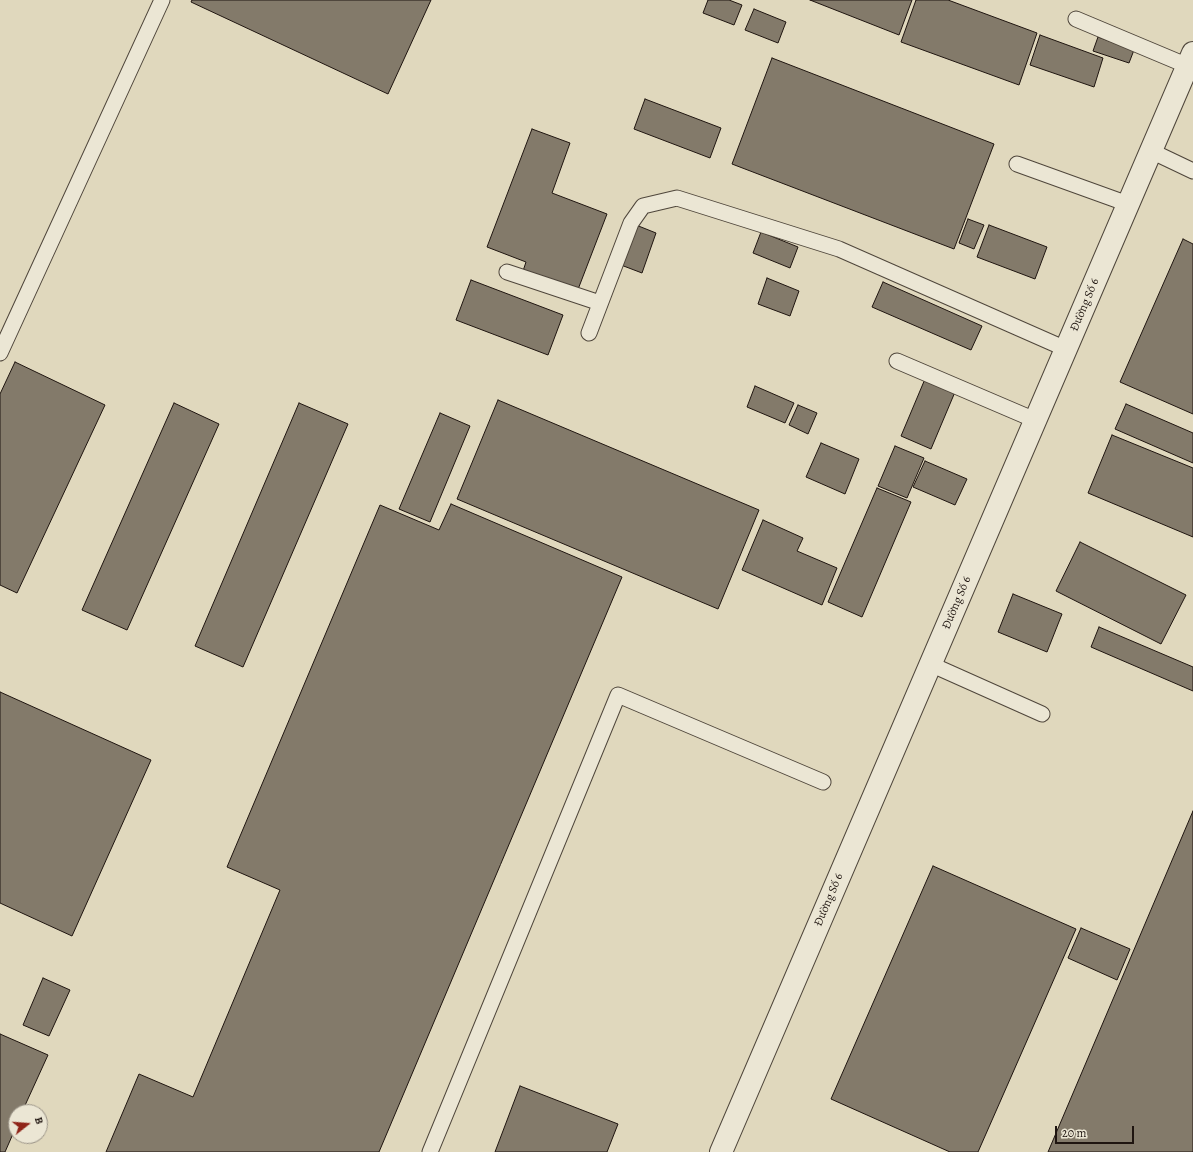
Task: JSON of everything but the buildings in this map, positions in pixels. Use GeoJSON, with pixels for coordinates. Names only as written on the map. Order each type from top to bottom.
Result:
{"type":"FeatureCollection","features":[{"type":"Feature","properties":{"kind":"street","name":"Đường Số 6"},"geometry":{"type":"LineString","coordinates":[[721,1152],[1190,60]]}},
{"type":"Feature","properties":{"kind":"lane"},"geometry":{"type":"LineString","coordinates":[[0,353],[162,0]]}},
{"type":"Feature","properties":{"kind":"lane"},"geometry":{"type":"LineString","coordinates":[[1076,19],[1190,60]]}},
{"type":"Feature","properties":{"kind":"lane"},"geometry":{"type":"LineString","coordinates":[[1151,151],[1193,171]]}},
{"type":"Feature","properties":{"kind":"lane"},"geometry":{"type":"LineString","coordinates":[[1017,164],[1128,204]]}},
{"type":"Feature","properties":{"kind":"lane"},"geometry":{"type":"LineString","coordinates":[[589,333],[631,223],[643,206],[677,198],[839,249],[1066,349]]}},
{"type":"Feature","properties":{"kind":"lane"},"geometry":{"type":"LineString","coordinates":[[507,272],[600,303]]}},
{"type":"Feature","properties":{"kind":"lane"},"geometry":{"type":"LineString","coordinates":[[897,361],[1035,420]]}},
{"type":"Feature","properties":{"kind":"lane"},"geometry":{"type":"LineString","coordinates":[[930,664],[1042,714]]}},
{"type":"Feature","properties":{"kind":"lane"},"geometry":{"type":"LineString","coordinates":[[430,1152],[618,695],[823,782]]}}]}
